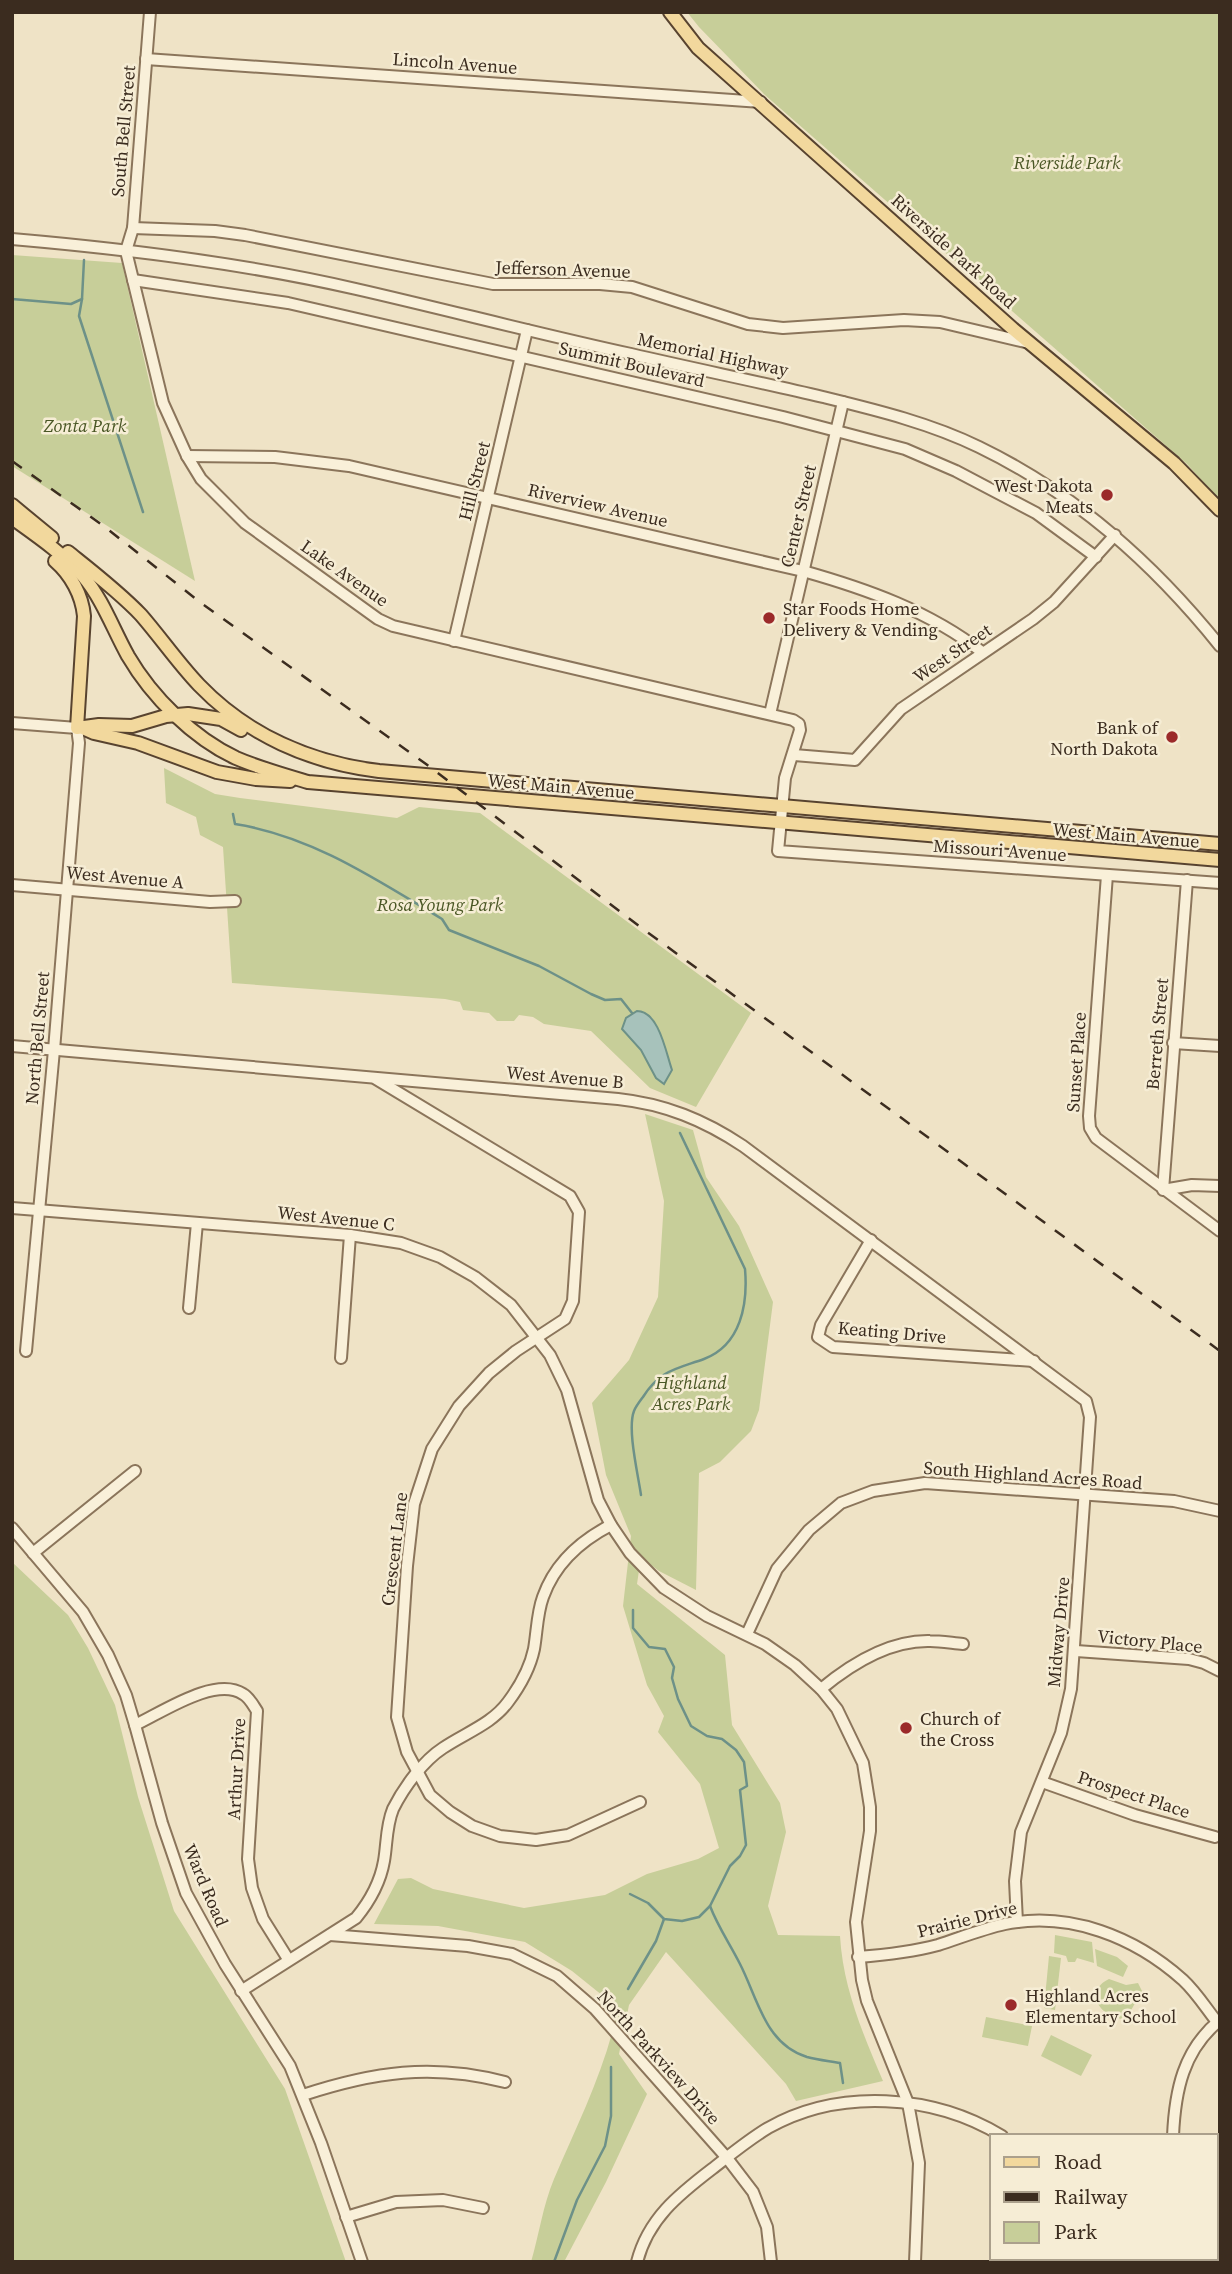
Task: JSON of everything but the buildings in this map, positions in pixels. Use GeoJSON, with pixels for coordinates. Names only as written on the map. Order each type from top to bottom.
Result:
{"type":"FeatureCollection","features":[{"type":"Feature","properties":{"kind":"main road","name":"Riverside Park Road"},"geometry":{"type":"LineString","coordinates":[[670,12],[698,48],[1031,343],[1174,463],[1220,510]]}},
{"type":"Feature","properties":{"kind":"main road","name":"West Main Avenue"},"geometry":{"type":"LineString","coordinates":[[12,505],[126,600],[220,705],[274,741],[335,764],[379,771],[1220,844]]}},
{"type":"Feature","properties":{"kind":"main road","name":"West Main Avenue"},"geometry":{"type":"LineString","coordinates":[[12,519],[54,548],[85,579],[135,667],[151,689],[177,715],[215,746],[234,757],[308,782],[1220,860]]}},
{"type":"Feature","properties":{"kind":"main road"},"geometry":{"type":"LineString","coordinates":[[12,519],[64,569],[83,600],[81,728]]}},
{"type":"Feature","properties":{"kind":"main road"},"geometry":{"type":"LineString","coordinates":[[81,728],[99,725],[132,726],[177,715],[198,715],[220,719],[292,757],[335,764]]}},
{"type":"Feature","properties":{"kind":"main road"},"geometry":{"type":"LineString","coordinates":[[81,728],[138,743],[227,775],[308,782]]}},
{"type":"Feature","properties":{"kind":"street","name":"South Bell Street"},"geometry":{"type":"LineString","coordinates":[[126,251],[133,228],[150,12]]}},
{"type":"Feature","properties":{"kind":"street","name":"Lincoln Avenue"},"geometry":{"type":"LineString","coordinates":[[146,58],[761,102]]}},
{"type":"Feature","properties":{"kind":"street","name":"Jefferson Avenue"},"geometry":{"type":"LineString","coordinates":[[133,228],[215,231],[244,235],[493,284],[600,284],[632,287],[748,324],[783,328],[904,320],[940,322],[1031,343]]}},
{"type":"Feature","properties":{"kind":"street","name":"Memorial Highway"},"geometry":{"type":"LineString","coordinates":[[12,239],[237,266],[354,288],[843,402],[911,421],[978,447],[1057,491],[1115,535],[1155,571],[1220,646]]}},
{"type":"Feature","properties":{"kind":"street","name":"Lake Avenue"},"geometry":{"type":"LineString","coordinates":[[126,251],[163,403],[201,480],[245,523],[378,620],[454,641],[770,714]]}},
{"type":"Feature","properties":{"kind":"street","name":"Summit Boulevard"},"geometry":{"type":"LineString","coordinates":[[133,280],[288,303],[905,449],[956,471],[1036,513],[1096,557]]}},
{"type":"Feature","properties":{"kind":"street","name":"Hill Street"},"geometry":{"type":"LineString","coordinates":[[454,641],[527,330]]}},
{"type":"Feature","properties":{"kind":"street","name":"Center Street"},"geometry":{"type":"LineString","coordinates":[[770,714],[843,402]]}},
{"type":"Feature","properties":{"kind":"street","name":"Riverview Avenue"},"geometry":{"type":"LineString","coordinates":[[187,456],[275,457],[337,465],[488,497],[803,571],[860,587],[913,609],[962,636],[982,652]]}},
{"type":"Feature","properties":{"kind":"street","name":"West Street"},"geometry":{"type":"LineString","coordinates":[[794,755],[855,760],[901,709],[1045,610],[1115,535]]}},
{"type":"Feature","properties":{"kind":"street"},"geometry":{"type":"LineString","coordinates":[[770,714],[793,720],[799,724],[800,730],[785,778],[780,823]]}},
{"type":"Feature","properties":{"kind":"street"},"geometry":{"type":"LineString","coordinates":[[12,723],[81,728]]}},
{"type":"Feature","properties":{"kind":"street","name":"North Bell Street"},"geometry":{"type":"LineString","coordinates":[[26,1351],[81,728]]}},
{"type":"Feature","properties":{"kind":"street","name":"Missouri Avenue"},"geometry":{"type":"LineString","coordinates":[[780,823],[778,851],[1220,883]]}},
{"type":"Feature","properties":{"kind":"street","name":"Sunset Place"},"geometry":{"type":"LineString","coordinates":[[1107,875],[1089,1122],[1096,1138],[1220,1231]]}},
{"type":"Feature","properties":{"kind":"street","name":"Berreth Street"},"geometry":{"type":"LineString","coordinates":[[1163,1190],[1186,880]]}},
{"type":"Feature","properties":{"kind":"street","name":"West Avenue A"},"geometry":{"type":"LineString","coordinates":[[12,885],[209,902],[235,901]]}},
{"type":"Feature","properties":{"kind":"street"},"geometry":{"type":"LineString","coordinates":[[1173,1043],[1220,1046]]}},
{"type":"Feature","properties":{"kind":"street","name":"West Avenue B"},"geometry":{"type":"LineString","coordinates":[[12,1046],[626,1100],[662,1106],[691,1117],[731,1138],[1034,1361]]}},
{"type":"Feature","properties":{"kind":"street","name":"Crescent Lane"},"geometry":{"type":"LineString","coordinates":[[374,1077],[570,1196],[579,1212],[573,1301],[565,1319],[489,1373],[459,1406],[432,1449],[414,1504],[397,1717],[407,1752],[430,1794],[450,1812],[472,1826],[500,1836],[536,1840],[568,1835],[640,1802]]}},
{"type":"Feature","properties":{"kind":"street"},"geometry":{"type":"LineString","coordinates":[[1163,1190],[1192,1185],[1220,1186]]}},
{"type":"Feature","properties":{"kind":"street","name":"West Avenue C"},"geometry":{"type":"LineString","coordinates":[[12,1208],[349,1235],[401,1243],[440,1257],[475,1278],[511,1305],[550,1355],[567,1390],[594,1488],[611,1525],[630,1553],[664,1588],[707,1616],[765,1644],[795,1665],[838,1709],[854,1741],[863,1763],[869,1796],[870,1831],[856,1922],[859,1956],[867,2001],[908,2103],[919,2163],[915,2262]]}},
{"type":"Feature","properties":{"kind":"street"},"geometry":{"type":"LineString","coordinates":[[189,1308],[197,1223]]}},
{"type":"Feature","properties":{"kind":"street"},"geometry":{"type":"LineString","coordinates":[[341,1357],[349,1235]]}},
{"type":"Feature","properties":{"kind":"street","name":"Keating Drive"},"geometry":{"type":"LineString","coordinates":[[871,1240],[821,1325],[818,1337],[833,1347],[1034,1361]]}},
{"type":"Feature","properties":{"kind":"street","name":"Midway Drive"},"geometry":{"type":"LineString","coordinates":[[1017,1922],[1015,1881],[1021,1832],[1067,1712],[1076,1651],[1090,1417],[1086,1401],[1034,1361]]}},
{"type":"Feature","properties":{"kind":"street"},"geometry":{"type":"LineString","coordinates":[[33,1553],[135,1471]]}},
{"type":"Feature","properties":{"kind":"street","name":"South Highland Acres Road"},"geometry":{"type":"LineString","coordinates":[[747,1634],[777,1569],[809,1530],[841,1503],[873,1491],[925,1483],[1174,1501],[1220,1511]]}},
{"type":"Feature","properties":{"kind":"street"},"geometry":{"type":"LineString","coordinates":[[241,1991],[356,1918],[370,1901],[381,1872],[393,1811],[430,1757],[481,1727],[507,1704],[523,1679],[534,1650],[542,1598],[552,1576],[566,1556],[590,1536],[611,1525]]}},
{"type":"Feature","properties":{"kind":"street","name":"Ward Road"},"geometry":{"type":"LineString","coordinates":[[12,1528],[83,1612],[108,1655],[126,1695],[162,1823],[186,1893],[241,1991],[290,2066],[303,2095],[362,2262]]}},
{"type":"Feature","properties":{"kind":"street"},"geometry":{"type":"LineString","coordinates":[[821,1689],[838,1674],[890,1647],[929,1640],[962,1644]]}},
{"type":"Feature","properties":{"kind":"street","name":"Victory Place"},"geometry":{"type":"LineString","coordinates":[[1076,1651],[1189,1659],[1203,1662],[1220,1671]]}},
{"type":"Feature","properties":{"kind":"street","name":"Arthur Drive"},"geometry":{"type":"LineString","coordinates":[[135,1725],[212,1689],[230,1688],[246,1695],[257,1711],[248,1859],[252,1888],[263,1919],[288,1959]]}},
{"type":"Feature","properties":{"kind":"street","name":"Prospect Place"},"geometry":{"type":"LineString","coordinates":[[1042,1782],[1135,1815],[1215,1837]]}},
{"type":"Feature","properties":{"kind":"street","name":"Prairie Drive"},"geometry":{"type":"LineString","coordinates":[[859,1956],[913,1951],[1017,1922],[1043,1921],[1081,1925],[1138,1946],[1185,1982],[1218,2021]]}},
{"type":"Feature","properties":{"kind":"street","name":"North Parkview Drive"},"geometry":{"type":"LineString","coordinates":[[330,1935],[479,1948],[512,1954],[557,1976],[595,2009],[727,2158],[753,2192],[770,2240],[771,2262]]}},
{"type":"Feature","properties":{"kind":"street"},"geometry":{"type":"LineString","coordinates":[[1173,2134],[1178,2086],[1184,2068],[1198,2043],[1218,2021]]}},
{"type":"Feature","properties":{"kind":"street"},"geometry":{"type":"LineString","coordinates":[[303,2095],[364,2077],[408,2071],[454,2071],[505,2082]]}},
{"type":"Feature","properties":{"kind":"street"},"geometry":{"type":"LineString","coordinates":[[637,2262],[649,2229],[680,2193],[760,2133],[802,2113],[846,2103],[908,2103],[952,2113],[998,2134]]}},
{"type":"Feature","properties":{"kind":"street"},"geometry":{"type":"LineString","coordinates":[[346,2217],[396,2202],[443,2200],[483,2208]]}},
{"type":"Feature","properties":{"kind":"green space","name":"Riverside Park"},"geometry":{"type":"Polygon","coordinates":[[[687,12],[1220,12],[1220,501],[1187,464],[765,95],[687,12]]]}},
{"type":"Feature","properties":{"kind":"green space","name":"Zonta Park"},"geometry":{"type":"Polygon","coordinates":[[[12,255],[122,263],[195,581],[12,466],[12,255]]]}},
{"type":"Feature","properties":{"kind":"green space","name":"Rosa Young Park"},"geometry":{"type":"Polygon","coordinates":[[[164,768],[215,794],[240,798],[397,818],[419,807],[480,813],[751,1013],[696,1107],[650,1088],[591,1031],[544,1024],[533,1017],[519,1015],[514,1021],[497,1021],[489,1013],[463,1010],[460,1002],[445,999],[232,983],[223,847],[200,835],[196,817],[166,803],[164,768]]]}},
{"type":"Feature","properties":{"kind":"green space","name":"Highland Acres Park"},"geometry":{"type":"Polygon","coordinates":[[[645,1114],[693,1130],[706,1177],[739,1226],[773,1302],[759,1410],[751,1431],[720,1462],[699,1473],[696,1590],[659,1571],[641,1557],[637,1584],[725,1655],[732,1725],[780,1803],[786,1832],[768,1906],[778,1935],[840,1936],[850,1992],[861,2028],[883,2081],[796,2101],[786,2084],[666,1952],[629,2005],[619,2054],[647,2094],[606,2182],[564,2262],[531,2262],[550,2189],[599,2074],[618,2008],[572,1971],[525,1942],[438,1926],[374,1924],[398,1879],[411,1878],[433,1889],[524,1908],[605,1895],[647,1874],[698,1859],[719,1848],[700,1784],[658,1732],[664,1716],[647,1685],[623,1606],[631,1536],[606,1475],[592,1403],[629,1360],[658,1297],[664,1201],[645,1114]]]}},
{"type":"Feature","properties":{"kind":"green space"},"geometry":{"type":"Polygon","coordinates":[[[12,1562],[68,1615],[88,1648],[115,1705],[138,1797],[174,1911],[285,2089],[346,2262],[12,2262],[12,1562]]]}},
{"type":"Feature","properties":{"kind":"green space"},"geometry":{"type":"Polygon","coordinates":[[[1055,1935],[1092,1942],[1094,1963],[1077,1958],[1075,1962],[1068,1962],[1066,1956],[1054,1953],[1055,1935]]]}},
{"type":"Feature","properties":{"kind":"green space"},"geometry":{"type":"Polygon","coordinates":[[[1095,1949],[1117,1957],[1128,1966],[1123,1977],[1097,1966],[1095,1949]]]}},
{"type":"Feature","properties":{"kind":"green space"},"geometry":{"type":"Polygon","coordinates":[[[1049,1956],[1061,1958],[1055,2010],[1044,2008],[1049,1956]]]}},
{"type":"Feature","properties":{"kind":"green space"},"geometry":{"type":"Polygon","coordinates":[[[1109,1979],[1126,1985],[1138,1983],[1142,1991],[1126,2019],[1109,2014],[1098,2004],[1097,1990],[1109,1979]]]}},
{"type":"Feature","properties":{"kind":"green space"},"geometry":{"type":"Polygon","coordinates":[[[986,2017],[1032,2026],[1028,2046],[982,2037],[986,2017]]]}},
{"type":"Feature","properties":{"kind":"green space"},"geometry":{"type":"Polygon","coordinates":[[[1051,2035],[1092,2055],[1081,2076],[1041,2056],[1051,2035]]]}},
{"type":"Feature","properties":{"kind":"water"},"geometry":{"type":"Polygon","coordinates":[[[637,1011],[651,1018],[660,1034],[672,1070],[664,1084],[656,1078],[641,1050],[622,1029],[626,1018],[637,1011]]]}},
{"type":"Feature","properties":{"kind":"waterway"},"geometry":{"type":"LineString","coordinates":[[12,299],[71,304],[82,299],[84,260]]}},
{"type":"Feature","properties":{"kind":"waterway"},"geometry":{"type":"LineString","coordinates":[[82,299],[79,316],[143,512]]}},
{"type":"Feature","properties":{"kind":"waterway"},"geometry":{"type":"LineString","coordinates":[[233,814],[235,824],[291,838],[343,861],[442,919],[449,930],[539,966],[605,1000],[621,999],[632,1013]]}},
{"type":"Feature","properties":{"kind":"waterway"},"geometry":{"type":"LineString","coordinates":[[641,1495],[632,1440],[635,1409],[649,1388],[662,1376],[717,1353],[726,1344],[740,1322],[745,1296],[745,1269],[680,1133]]}},
{"type":"Feature","properties":{"kind":"waterway"},"geometry":{"type":"LineString","coordinates":[[633,1610],[633,1628],[649,1647],[665,1649],[674,1667],[672,1678],[678,1699],[691,1726],[707,1736],[722,1739],[736,1750],[744,1762],[747,1786],[740,1790],[746,1845],[730,1866],[710,1906],[713,1914],[772,2031],[793,2051],[807,2057],[840,2063],[843,2083]]}},
{"type":"Feature","properties":{"kind":"waterway"},"geometry":{"type":"LineString","coordinates":[[630,1894],[648,1903],[664,1919],[682,1921],[699,1917],[710,1906]]}},
{"type":"Feature","properties":{"kind":"waterway"},"geometry":{"type":"LineString","coordinates":[[628,1989],[656,1941],[664,1919]]}},
{"type":"Feature","properties":{"kind":"waterway"},"geometry":{"type":"LineString","coordinates":[[554,2262],[577,2200],[605,2146],[611,2116],[611,2067]]}},
{"type":"Feature","properties":{"kind":"railway"},"geometry":{"type":"LineString","coordinates":[[12,461],[105,527],[201,603],[426,764],[639,926],[1220,1351]]}},
{"type":"Feature","properties":{"kind":"place","name":"West Dakota Meats"},"geometry":{"type":"Point","coordinates":[1107,495]}},
{"type":"Feature","properties":{"kind":"place","name":"Star Foods Home Delivery & Vending"},"geometry":{"type":"Point","coordinates":[769,618]}},
{"type":"Feature","properties":{"kind":"place","name":"Bank of North Dakota"},"geometry":{"type":"Point","coordinates":[1172,737]}},
{"type":"Feature","properties":{"kind":"place","name":"Church of the Cross"},"geometry":{"type":"Point","coordinates":[906,1728]}},
{"type":"Feature","properties":{"kind":"place","name":"Highland Acres Elementary School"},"geometry":{"type":"Point","coordinates":[1011,2005]}}]}
